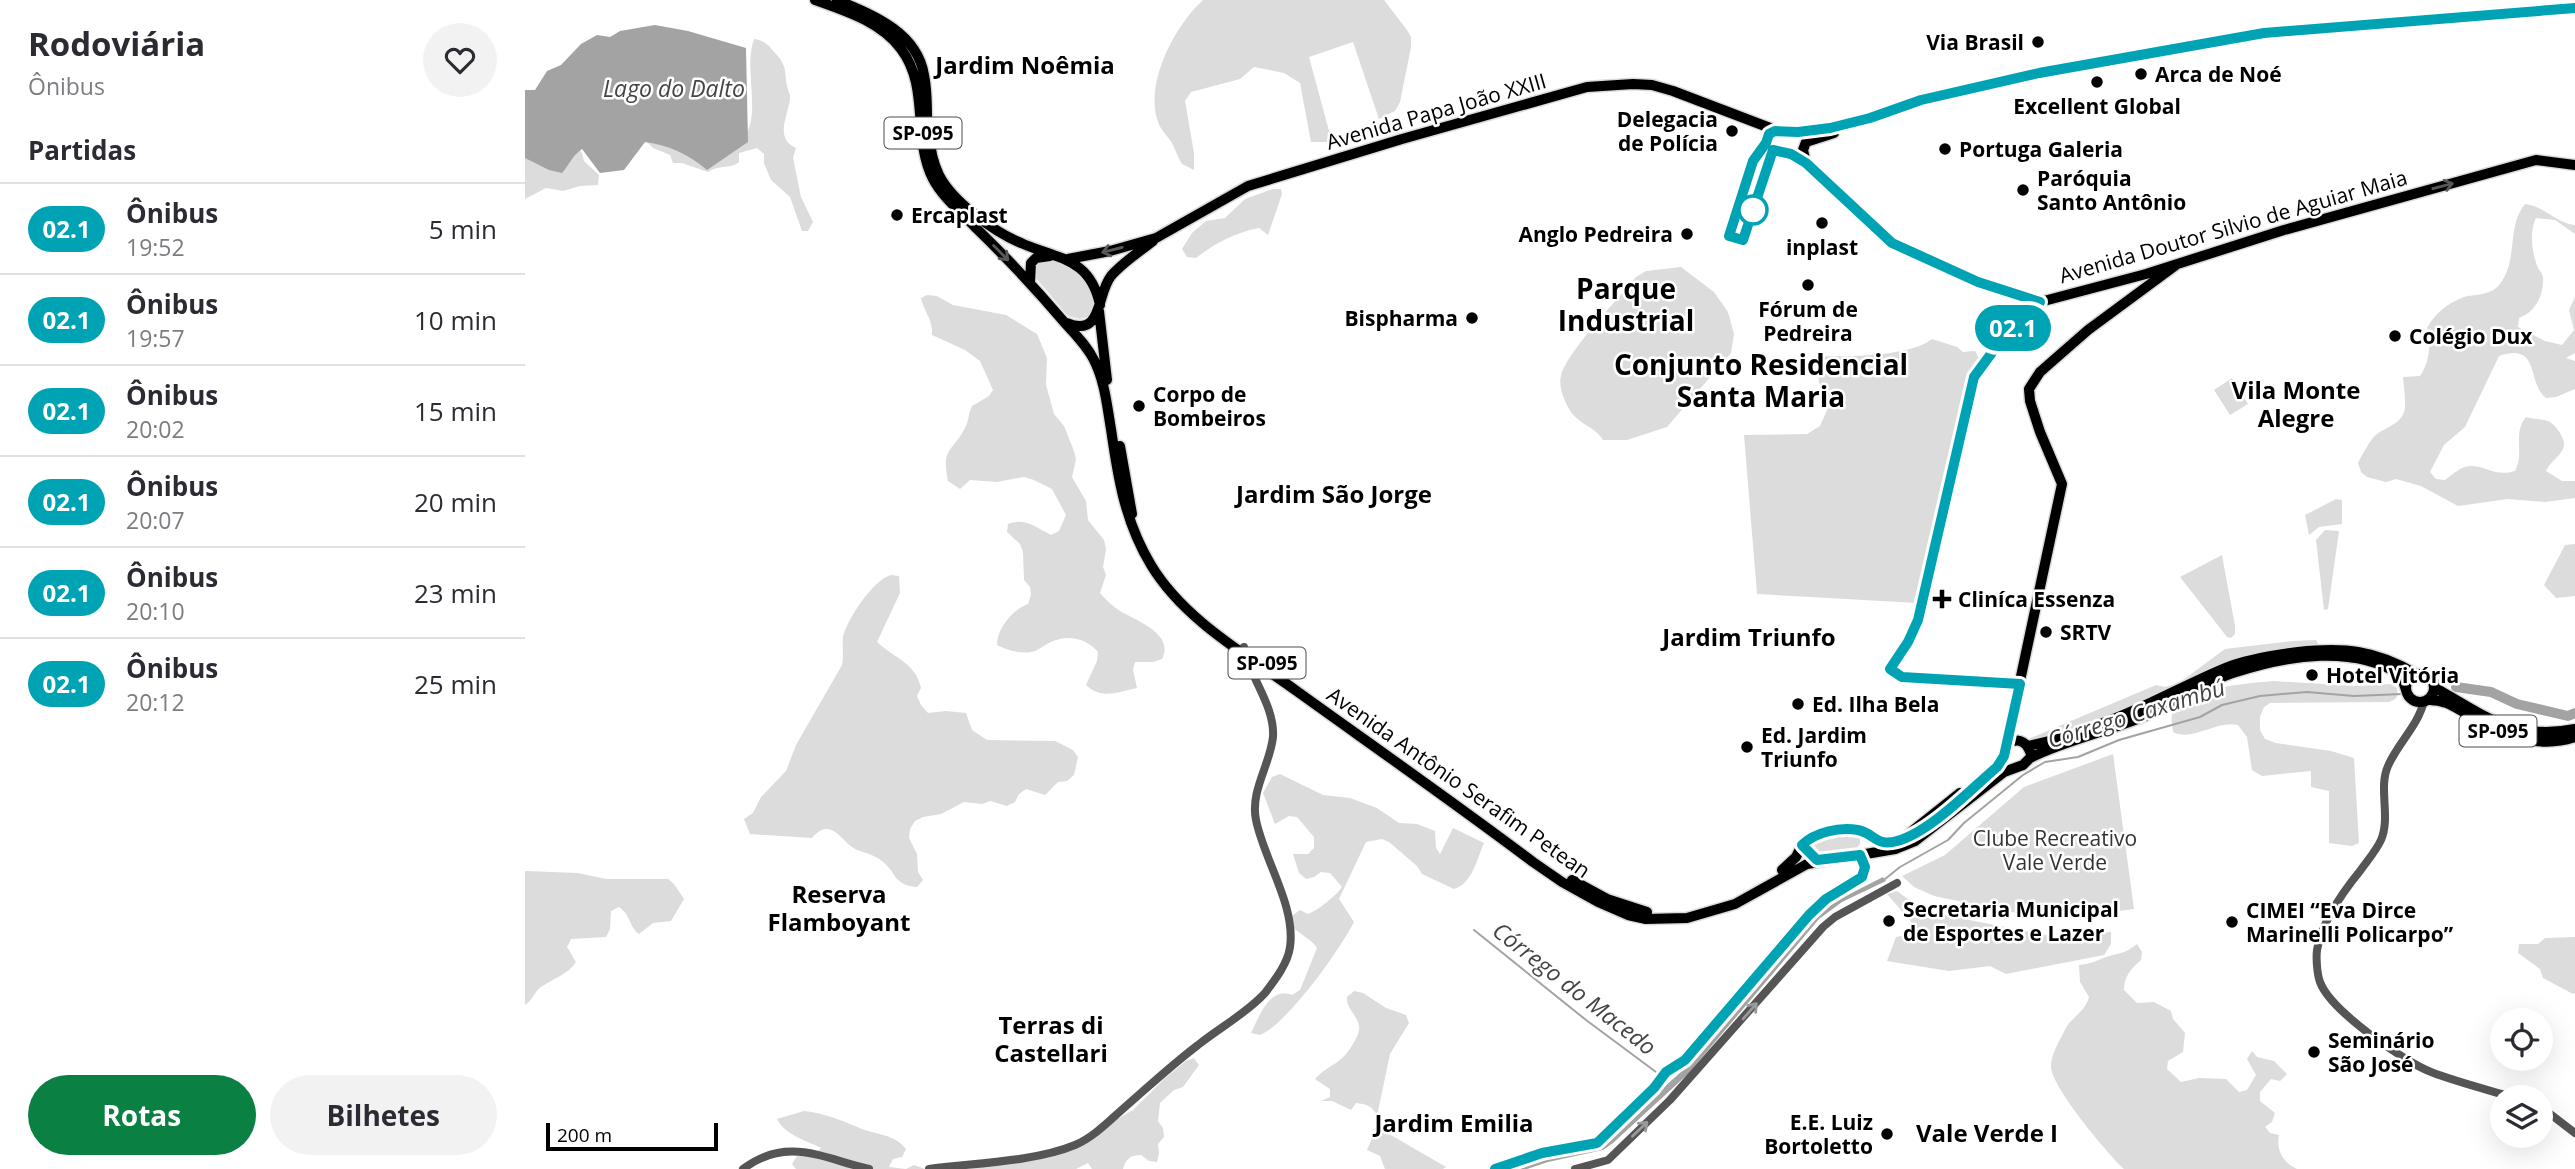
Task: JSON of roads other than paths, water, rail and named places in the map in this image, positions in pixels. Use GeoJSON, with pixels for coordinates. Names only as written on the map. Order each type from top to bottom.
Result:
{"type":"FeatureCollection","features":[{"type":"Feature","properties":{"kind":"main road","name":"SP-095"},"geometry":{"type":"LineString","coordinates":[[815,0],[865,20],[888,34],[902,50],[913,68],[918,84],[925,156],[934,182],[951,203],[1030,282],[1064,322]]}},
{"type":"Feature","properties":{"kind":"main road","name":"SP-095"},"geometry":{"type":"LineString","coordinates":[[837,0],[893,26],[911,46],[924,73],[929,137],[936,169],[945,184],[997,232],[1063,257],[1086,275],[1098,294],[1099,308]]}},
{"type":"Feature","properties":{"kind":"main road","name":"Avenida Papa João XXIII"},"geometry":{"type":"LineString","coordinates":[[1806,163],[1803,145],[1811,139],[1921,100],[2039,73],[2264,33],[2529,6],[2575,8]]}},
{"type":"Feature","properties":{"kind":"main road","name":"Avenida Papa João XXIII"},"geometry":{"type":"LineString","coordinates":[[1099,308],[1105,287],[1113,274],[1156,238],[1248,186],[1587,87],[1633,83],[1652,85],[1780,132],[1830,128],[1870,118]]}},
{"type":"Feature","properties":{"kind":"main road","name":"Avenida Papa João XXIII"},"geometry":{"type":"LineString","coordinates":[[1737,115],[1763,132],[1771,149],[1780,150]]}},
{"type":"Feature","properties":{"kind":"main road"},"geometry":{"type":"LineString","coordinates":[[1766,140],[1769,134],[1780,132],[1786,137],[1786,144],[1780,150]]}},
{"type":"Feature","properties":{"kind":"main road","name":"Avenida Doutor Silvio de Aguiar Maia"},"geometry":{"type":"LineString","coordinates":[[1780,150],[1806,163],[1892,243],[1978,282],[2040,302],[2147,279],[2176,265],[2284,230],[2542,160],[2575,165]]}},
{"type":"Feature","properties":{"kind":"main road","name":"Avenida Papa João XXIII"},"geometry":{"type":"LineString","coordinates":[[1030,282],[1029,269],[1036,258],[1110,251],[1156,238]]}},
{"type":"Feature","properties":{"kind":"main road","name":"Avenida Doutor Silvio de Aguiar Maia"},"geometry":{"type":"LineString","coordinates":[[2013,715],[2062,484],[2040,432],[2029,390],[2040,372],[2147,279]]}},
{"type":"Feature","properties":{"kind":"main road"},"geometry":{"type":"LineString","coordinates":[[1064,322],[1076,327],[1085,326],[1090,323],[1099,308]]}},
{"type":"Feature","properties":{"kind":"main road","name":"Avenida Antônio Serafim Petean"},"geometry":{"type":"LineString","coordinates":[[1099,308],[1104,364],[1132,516],[1148,550],[1174,586],[1194,608],[1259,664],[1554,877],[1598,902],[1628,915],[1646,919],[1687,918],[1716,910],[1754,894],[1797,867],[1817,860],[1895,849],[1915,841],[2015,766]]}},
{"type":"Feature","properties":{"kind":"main road","name":"Avenida Antônio Serafim Petean"},"geometry":{"type":"LineString","coordinates":[[1064,322],[1086,347],[1103,383],[1120,490],[1126,515],[1141,547],[1170,592],[1213,630],[1551,868],[1627,907],[1646,912],[1684,912],[1733,899],[1791,863],[1802,845]]}},
{"type":"Feature","properties":{"kind":"main road","name":"SP-095"},"geometry":{"type":"LineString","coordinates":[[2028,746],[2065,737],[2132,713],[2227,667],[2281,654],[2323,649],[2353,650],[2395,662],[2416,674],[2428,677],[2434,687],[2490,719],[2519,730],[2556,733],[2575,729]]}},
{"type":"Feature","properties":{"kind":"main road","name":"SP-095"},"geometry":{"type":"LineString","coordinates":[[2015,766],[2149,714],[2235,672],[2283,660],[2338,656],[2387,666],[2402,675],[2406,690],[2413,700],[2445,701],[2509,736],[2547,742],[2575,737]]}},
{"type":"Feature","properties":{"kind":"main road"},"geometry":{"type":"LineString","coordinates":[[2406,690],[2407,682],[2416,674]]}},
{"type":"Feature","properties":{"kind":"main road"},"geometry":{"type":"LineString","coordinates":[[2426,701],[2433,695],[2434,687]]}},
{"type":"Feature","properties":{"kind":"main road"},"geometry":{"type":"LineString","coordinates":[[2013,715],[2017,740]]}},
{"type":"Feature","properties":{"kind":"main road"},"geometry":{"type":"LineString","coordinates":[[2013,715],[2005,751],[2008,763],[2015,766]]}},
{"type":"Feature","properties":{"kind":"main road"},"geometry":{"type":"LineString","coordinates":[[2017,740],[2028,746],[2030,758]]}},
{"type":"Feature","properties":{"kind":"main road"},"geometry":{"type":"LineString","coordinates":[[2005,751],[2017,740]]}},
{"type":"Feature","properties":{"kind":"main road","name":"SP-095"},"geometry":{"type":"LineString","coordinates":[[1802,845],[1818,834],[1832,831],[1859,830],[1876,841],[1886,843],[1900,840],[1993,765],[2005,751]]}},
{"type":"Feature","properties":{"kind":"main road"},"geometry":{"type":"LineString","coordinates":[[1860,855],[1865,834]]}},
{"type":"Feature","properties":{"kind":"main road"},"geometry":{"type":"LineString","coordinates":[[1802,845],[1817,860]]}},
{"type":"Feature","properties":{"kind":"street"},"geometry":{"type":"LineString","coordinates":[[929,1169],[1046,1154],[1076,1145],[1096,1133],[1197,1045],[1255,1002],[1282,969],[1290,950],[1288,915],[1255,813],[1257,792],[1273,737],[1272,723],[1245,651]]}},
{"type":"Feature","properties":{"kind":"street"},"geometry":{"type":"LineString","coordinates":[[1253,676],[1255,667],[1259,664]]}},
{"type":"Feature","properties":{"kind":"street"},"geometry":{"type":"LineString","coordinates":[[2426,701],[2385,774],[2383,836],[2378,847],[2342,893],[2326,925],[2317,951],[2320,982],[2332,1002],[2360,1026],[2403,1056],[2428,1071],[2490,1090]]}},
{"type":"Feature","properties":{"kind":"street"},"geometry":{"type":"LineString","coordinates":[[1495,1169],[1542,1153],[1597,1143],[1654,1088],[1666,1072],[1685,1060],[1809,915],[1826,899],[1862,877],[1865,867],[1860,855]]}},
{"type":"Feature","properties":{"kind":"street"},"geometry":{"type":"LineString","coordinates":[[1575,1169],[1608,1160],[1671,1100],[1823,927],[1835,917],[1897,883]]}},
{"type":"Feature","properties":{"kind":"street"},"geometry":{"type":"LineString","coordinates":[[2553,1116],[2575,1133]]}},
{"type":"Feature","properties":{"kind":"street"},"geometry":{"type":"LineString","coordinates":[[743,1169],[753,1161],[786,1150],[804,1151],[869,1169]]}},
{"type":"Feature","properties":{"kind":"water","name":"Lago do Dalto"},"geometry":{"type":"Polygon","coordinates":[[[655,25],[688,31],[746,48],[748,142],[707,170],[678,151],[645,142],[624,170],[600,173],[582,149],[562,173],[549,170],[525,158],[525,90],[535,90],[547,71],[561,65],[581,44],[597,35],[610,37],[620,31],[655,25]]]}},
{"type":"Feature","properties":{"kind":"water"},"geometry":{"type":"Polygon","coordinates":[[[1883,877],[1886,881],[1842,902],[1819,919],[1688,1074],[1613,1143],[1603,1150],[1519,1169],[1564,1154],[1589,1150],[1602,1143],[1683,1070],[1820,912],[1883,877]]]}},
{"type":"Feature","properties":{"kind":"waterway","name":"Córrego Caxambú"},"geometry":{"type":"LineString","coordinates":[[2456,687],[2491,692],[2517,704],[2568,716],[2575,713]]}},
{"type":"Feature","properties":{"kind":"waterway","name":"Córrego Caxambú"},"geometry":{"type":"LineString","coordinates":[[1885,879],[1900,867],[1948,840],[1964,823],[2023,775],[2045,762],[2078,757],[2119,740],[2200,717],[2222,705],[2260,696],[2307,692],[2354,696],[2402,694]]}},
{"type":"Feature","properties":{"kind":"waterway","name":"Córrego do Macedo"},"geometry":{"type":"LineString","coordinates":[[1474,930],[1656,1072]]}},
{"type":"Feature","properties":{"kind":"place","name":"Via Brasil"},"geometry":{"type":"Point","coordinates":[2038,42]}},
{"type":"Feature","properties":{"kind":"place","name":"Arca de Noé"},"geometry":{"type":"Point","coordinates":[2141,74]}},
{"type":"Feature","properties":{"kind":"place","name":"Excellent Global"},"geometry":{"type":"Point","coordinates":[2097,82]}},
{"type":"Feature","properties":{"kind":"place","name":"Delegacia de Polícia"},"geometry":{"type":"Point","coordinates":[1732,131]}},
{"type":"Feature","properties":{"kind":"place","name":"Portuga Galeria"},"geometry":{"type":"Point","coordinates":[1945,149]}},
{"type":"Feature","properties":{"kind":"place","name":"Paróquia Santo Antônio"},"geometry":{"type":"Point","coordinates":[2023,190]}},
{"type":"Feature","properties":{"kind":"place","name":"Ercaplast"},"geometry":{"type":"Point","coordinates":[897,215]}},
{"type":"Feature","properties":{"kind":"place","name":"inplast"},"geometry":{"type":"Point","coordinates":[1822,223]}},
{"type":"Feature","properties":{"kind":"place","name":"Anglo Pedreira"},"geometry":{"type":"Point","coordinates":[1687,234]}},
{"type":"Feature","properties":{"kind":"place","name":"Fórum de Pedreira"},"geometry":{"type":"Point","coordinates":[1808,285]}},
{"type":"Feature","properties":{"kind":"place","name":"Bispharma"},"geometry":{"type":"Point","coordinates":[1472,318]}},
{"type":"Feature","properties":{"kind":"place","name":"Colégio Dux"},"geometry":{"type":"Point","coordinates":[2395,336]}},
{"type":"Feature","properties":{"kind":"place","name":"Corpo de Bombeiros"},"geometry":{"type":"Point","coordinates":[1139,406]}},
{"type":"Feature","properties":{"kind":"place","name":"Cliníca Essenza"},"geometry":{"type":"Point","coordinates":[1942,599]}},
{"type":"Feature","properties":{"kind":"place","name":"SRTV"},"geometry":{"type":"Point","coordinates":[2046,632]}},
{"type":"Feature","properties":{"kind":"place","name":"Hotel Vitória"},"geometry":{"type":"Point","coordinates":[2312,675]}},
{"type":"Feature","properties":{"kind":"place","name":"Ed. Ilha Bela"},"geometry":{"type":"Point","coordinates":[1798,704]}},
{"type":"Feature","properties":{"kind":"place","name":"Ed. Jardim Triunfo"},"geometry":{"type":"Point","coordinates":[1747,747]}},
{"type":"Feature","properties":{"kind":"place","name":"Secretaria Municipal de Esportes e Lazer"},"geometry":{"type":"Point","coordinates":[1889,921]}},
{"type":"Feature","properties":{"kind":"place","name":"CIMEI “Eva Dirce Marinelli Policarpo”"},"geometry":{"type":"Point","coordinates":[2232,922]}},
{"type":"Feature","properties":{"kind":"place","name":"Seminário São José"},"geometry":{"type":"Point","coordinates":[2314,1052]}},
{"type":"Feature","properties":{"kind":"place","name":"E.E. Luiz Bortoletto"},"geometry":{"type":"Point","coordinates":[1887,1134]}},
{"type":"Feature","properties":{"kind":"district","name":"Jardim Noêmia"},"geometry":{"type":"Point","coordinates":[1025,64]}},
{"type":"Feature","properties":{"kind":"district","name":"Parque Industrial"},"geometry":{"type":"Point","coordinates":[1626,304]}},
{"type":"Feature","properties":{"kind":"district","name":"Conjunto Residencial Santa Maria"},"geometry":{"type":"Point","coordinates":[1761,380]}},
{"type":"Feature","properties":{"kind":"district","name":"Vila Monte Alegre"},"geometry":{"type":"Point","coordinates":[2296,403]}},
{"type":"Feature","properties":{"kind":"district","name":"Jardim São Jorge"},"geometry":{"type":"Point","coordinates":[1334,493]}},
{"type":"Feature","properties":{"kind":"district","name":"Jardim Triunfo"},"geometry":{"type":"Point","coordinates":[1749,636]}},
{"type":"Feature","properties":{"kind":"district","name":"Reserva Flamboyant"},"geometry":{"type":"Point","coordinates":[839,907]}},
{"type":"Feature","properties":{"kind":"district","name":"Terras di Castellari"},"geometry":{"type":"Point","coordinates":[1051,1038]}},
{"type":"Feature","properties":{"kind":"district","name":"Jardim Emilia"},"geometry":{"type":"Point","coordinates":[1454,1122]}},
{"type":"Feature","properties":{"kind":"district","name":"Vale Verde I"},"geometry":{"type":"Point","coordinates":[1987,1132]}},
{"type":"Feature","properties":{"kind":"park label","name":"Clube Recreativo Vale Verde"},"geometry":{"type":"Point","coordinates":[2055,850]}}]}
